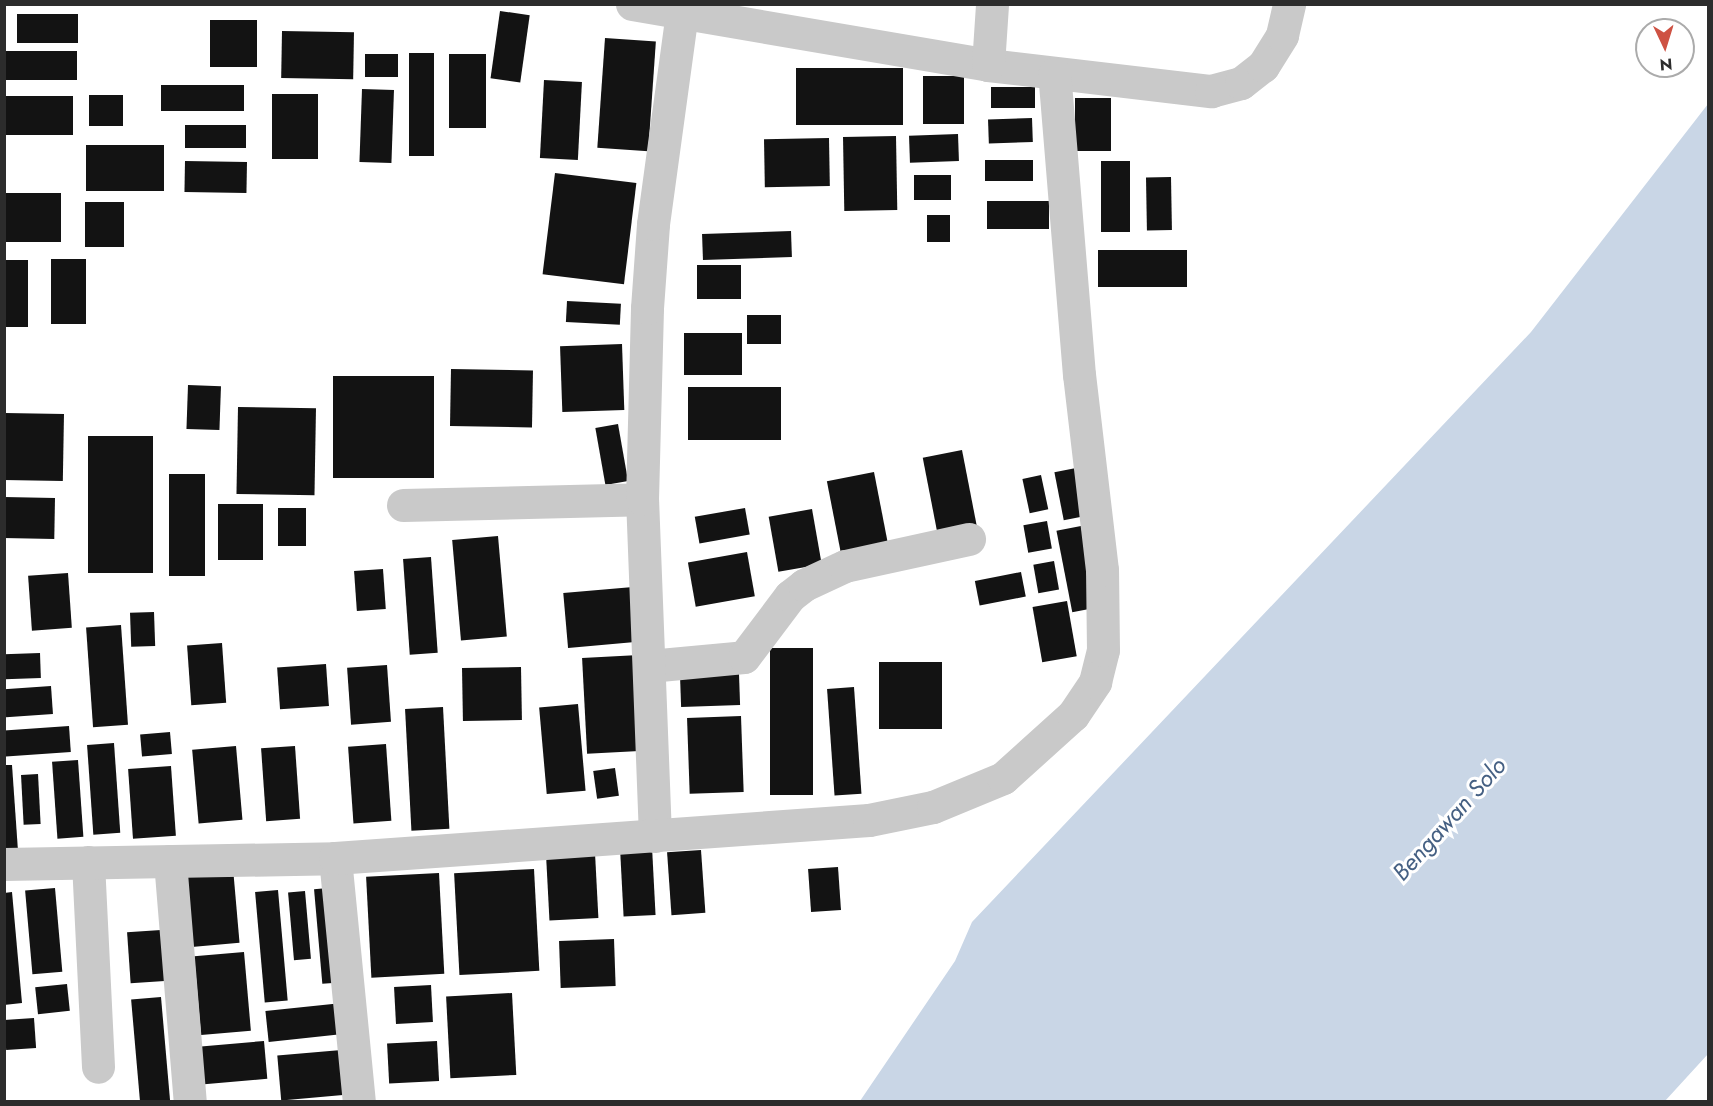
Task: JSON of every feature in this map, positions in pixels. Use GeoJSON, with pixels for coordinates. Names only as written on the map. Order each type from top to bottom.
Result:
{"type":"FeatureCollection","features":[{"type":"Feature","properties":{"kind":"street"},"geometry":{"type":"LineString","coordinates":[[632,4],[683,8],[988,65],[1167,88],[1228,89],[1254,75],[1274,51],[1289,4]]}},
{"type":"Feature","properties":{"kind":"street"},"geometry":{"type":"LineString","coordinates":[[988,65],[992,4]]}},
{"type":"Feature","properties":{"kind":"street"},"geometry":{"type":"LineString","coordinates":[[655,836],[642,499],[653,224],[683,8]]}},
{"type":"Feature","properties":{"kind":"street"},"geometry":{"type":"LineString","coordinates":[[4,864],[335,858],[870,820],[933,807],[1003,778],[1073,716],[1095,682],[1104,650],[1102,570],[1079,375],[1054,74]]}},
{"type":"Feature","properties":{"kind":"street"},"geometry":{"type":"LineString","coordinates":[[404,505],[642,499]]}},
{"type":"Feature","properties":{"kind":"street"},"geometry":{"type":"LineString","coordinates":[[649,666],[744,657],[790,596],[804,585],[845,566],[969,538]]}},
{"type":"Feature","properties":{"kind":"street"},"geometry":{"type":"LineString","coordinates":[[335,858],[359,1101]]}},
{"type":"Feature","properties":{"kind":"street"},"geometry":{"type":"LineString","coordinates":[[170,861],[190,1101]]}},
{"type":"Feature","properties":{"kind":"street"},"geometry":{"type":"LineString","coordinates":[[88,862],[98,1067]]}},
{"type":"Feature","properties":{"kind":"water","name":"Bengawan Solo"},"geometry":{"type":"Polygon","coordinates":[[[1708,104],[1708,1054],[1665,1101],[860,1101],[955,961],[972,922],[1531,332],[1708,104]]]}},
{"type":"Feature","properties":{"kind":"building"},"geometry":{"type":"Polygon","coordinates":[[[500,11],[530,15],[520,83],[491,78],[500,11]]]}},
{"type":"Feature","properties":{"kind":"building"},"geometry":{"type":"Polygon","coordinates":[[[17,14],[78,14],[78,43],[17,43],[17,14]]]}},
{"type":"Feature","properties":{"kind":"building"},"geometry":{"type":"Polygon","coordinates":[[[210,20],[257,20],[257,67],[210,67],[210,20]]]}},
{"type":"Feature","properties":{"kind":"building"},"geometry":{"type":"Polygon","coordinates":[[[282,31],[354,32],[353,79],[281,78],[282,31]]]}},
{"type":"Feature","properties":{"kind":"building"},"geometry":{"type":"Polygon","coordinates":[[[605,38],[656,42],[648,151],[597,148],[605,38]]]}},
{"type":"Feature","properties":{"kind":"building"},"geometry":{"type":"Polygon","coordinates":[[[4,51],[77,51],[77,80],[4,80],[4,51]]]}},
{"type":"Feature","properties":{"kind":"building"},"geometry":{"type":"Polygon","coordinates":[[[409,53],[434,53],[434,156],[409,156],[409,53]]]}},
{"type":"Feature","properties":{"kind":"building"},"geometry":{"type":"Polygon","coordinates":[[[365,54],[398,54],[398,77],[365,77],[365,54]]]}},
{"type":"Feature","properties":{"kind":"building"},"geometry":{"type":"Polygon","coordinates":[[[449,54],[486,54],[486,128],[449,128],[449,54]]]}},
{"type":"Feature","properties":{"kind":"building"},"geometry":{"type":"Polygon","coordinates":[[[796,68],[903,68],[903,125],[796,125],[796,68]]]}},
{"type":"Feature","properties":{"kind":"building"},"geometry":{"type":"Polygon","coordinates":[[[923,76],[964,76],[964,124],[923,124],[923,76]]]}},
{"type":"Feature","properties":{"kind":"building"},"geometry":{"type":"Polygon","coordinates":[[[544,80],[582,82],[578,160],[540,158],[544,80]]]}},
{"type":"Feature","properties":{"kind":"building"},"geometry":{"type":"Polygon","coordinates":[[[161,85],[244,85],[244,111],[161,111],[161,85]]]}},
{"type":"Feature","properties":{"kind":"building"},"geometry":{"type":"Polygon","coordinates":[[[991,87],[1035,87],[1035,108],[991,108],[991,87]]]}},
{"type":"Feature","properties":{"kind":"building"},"geometry":{"type":"Polygon","coordinates":[[[362,89],[394,90],[391,163],[359,162],[362,89]]]}},
{"type":"Feature","properties":{"kind":"building"},"geometry":{"type":"Polygon","coordinates":[[[272,94],[318,94],[318,159],[272,159],[272,94]]]}},
{"type":"Feature","properties":{"kind":"building"},"geometry":{"type":"Polygon","coordinates":[[[89,95],[123,95],[123,126],[89,126],[89,95]]]}},
{"type":"Feature","properties":{"kind":"building"},"geometry":{"type":"Polygon","coordinates":[[[4,96],[73,96],[73,135],[4,135],[4,96]]]}},
{"type":"Feature","properties":{"kind":"building"},"geometry":{"type":"Polygon","coordinates":[[[1075,98],[1111,98],[1111,151],[1075,151],[1075,98]]]}},
{"type":"Feature","properties":{"kind":"building"},"geometry":{"type":"Polygon","coordinates":[[[1032,118],[1033,142],[989,144],[988,120],[1032,118]]]}},
{"type":"Feature","properties":{"kind":"building"},"geometry":{"type":"Polygon","coordinates":[[[185,125],[246,125],[246,148],[185,148],[185,125]]]}},
{"type":"Feature","properties":{"kind":"building"},"geometry":{"type":"Polygon","coordinates":[[[958,134],[959,161],[910,163],[909,136],[958,134]]]}},
{"type":"Feature","properties":{"kind":"building"},"geometry":{"type":"Polygon","coordinates":[[[896,136],[897,210],[844,211],[843,137],[896,136]]]}},
{"type":"Feature","properties":{"kind":"building"},"geometry":{"type":"Polygon","coordinates":[[[829,138],[830,186],[765,187],[764,139],[829,138]]]}},
{"type":"Feature","properties":{"kind":"building"},"geometry":{"type":"Polygon","coordinates":[[[86,145],[164,145],[164,191],[86,191],[86,145]]]}},
{"type":"Feature","properties":{"kind":"building"},"geometry":{"type":"Polygon","coordinates":[[[985,160],[1033,160],[1033,181],[985,181],[985,160]]]}},
{"type":"Feature","properties":{"kind":"building"},"geometry":{"type":"Polygon","coordinates":[[[185,161],[247,162],[246,193],[184,192],[185,161]]]}},
{"type":"Feature","properties":{"kind":"building"},"geometry":{"type":"Polygon","coordinates":[[[1101,161],[1130,161],[1130,232],[1101,232],[1101,161]]]}},
{"type":"Feature","properties":{"kind":"building"},"geometry":{"type":"Polygon","coordinates":[[[555,173],[636,183],[624,284],[543,274],[555,173]]]}},
{"type":"Feature","properties":{"kind":"building"},"geometry":{"type":"Polygon","coordinates":[[[914,175],[951,175],[951,200],[914,200],[914,175]]]}},
{"type":"Feature","properties":{"kind":"building"},"geometry":{"type":"Polygon","coordinates":[[[1146,177],[1171,177],[1172,230],[1147,230],[1146,177]]]}},
{"type":"Feature","properties":{"kind":"building"},"geometry":{"type":"Polygon","coordinates":[[[4,193],[61,193],[61,242],[4,242],[4,193]]]}},
{"type":"Feature","properties":{"kind":"building"},"geometry":{"type":"Polygon","coordinates":[[[987,201],[1049,201],[1049,229],[987,229],[987,201]]]}},
{"type":"Feature","properties":{"kind":"building"},"geometry":{"type":"Polygon","coordinates":[[[85,202],[124,202],[124,247],[85,247],[85,202]]]}},
{"type":"Feature","properties":{"kind":"building"},"geometry":{"type":"Polygon","coordinates":[[[927,215],[950,215],[950,242],[927,242],[927,215]]]}},
{"type":"Feature","properties":{"kind":"building"},"geometry":{"type":"Polygon","coordinates":[[[791,231],[792,257],[703,260],[702,234],[791,231]]]}},
{"type":"Feature","properties":{"kind":"building"},"geometry":{"type":"Polygon","coordinates":[[[1098,250],[1187,250],[1187,287],[1098,287],[1098,250]]]}},
{"type":"Feature","properties":{"kind":"building"},"geometry":{"type":"Polygon","coordinates":[[[51,259],[86,259],[86,324],[51,324],[51,259]]]}},
{"type":"Feature","properties":{"kind":"building"},"geometry":{"type":"Polygon","coordinates":[[[4,260],[28,260],[28,327],[4,327],[4,260]]]}},
{"type":"Feature","properties":{"kind":"building"},"geometry":{"type":"Polygon","coordinates":[[[697,265],[741,265],[741,299],[697,299],[697,265]]]}},
{"type":"Feature","properties":{"kind":"building"},"geometry":{"type":"Polygon","coordinates":[[[567,301],[621,304],[620,325],[566,322],[567,301]]]}},
{"type":"Feature","properties":{"kind":"building"},"geometry":{"type":"Polygon","coordinates":[[[747,315],[781,315],[781,344],[747,344],[747,315]]]}},
{"type":"Feature","properties":{"kind":"building"},"geometry":{"type":"Polygon","coordinates":[[[684,333],[742,333],[742,375],[684,375],[684,333]]]}},
{"type":"Feature","properties":{"kind":"building"},"geometry":{"type":"Polygon","coordinates":[[[622,344],[624,410],[562,412],[560,346],[622,344]]]}},
{"type":"Feature","properties":{"kind":"building"},"geometry":{"type":"Polygon","coordinates":[[[451,369],[533,370],[532,427],[450,426],[451,369]]]}},
{"type":"Feature","properties":{"kind":"building"},"geometry":{"type":"Polygon","coordinates":[[[333,376],[434,376],[434,478],[333,478],[333,376]]]}},
{"type":"Feature","properties":{"kind":"building"},"geometry":{"type":"Polygon","coordinates":[[[188,385],[221,386],[219,430],[186,429],[188,385]]]}},
{"type":"Feature","properties":{"kind":"building"},"geometry":{"type":"Polygon","coordinates":[[[688,387],[781,387],[781,440],[688,440],[688,387]]]}},
{"type":"Feature","properties":{"kind":"building"},"geometry":{"type":"Polygon","coordinates":[[[238,407],[316,408],[314,495],[236,494],[238,407]]]}},
{"type":"Feature","properties":{"kind":"building"},"geometry":{"type":"Polygon","coordinates":[[[5,413],[64,414],[63,481],[4,480],[5,413]]]}},
{"type":"Feature","properties":{"kind":"building"},"geometry":{"type":"Polygon","coordinates":[[[618,424],[628,481],[605,485],[595,428],[618,424]]]}},
{"type":"Feature","properties":{"kind":"building"},"geometry":{"type":"Polygon","coordinates":[[[88,436],[153,436],[153,573],[88,573],[88,436]]]}},
{"type":"Feature","properties":{"kind":"building"},"geometry":{"type":"Polygon","coordinates":[[[962,450],[977,526],[937,533],[923,458],[962,450]]]}},
{"type":"Feature","properties":{"kind":"building"},"geometry":{"type":"Polygon","coordinates":[[[1076,468],[1085,516],[1064,520],[1054,472],[1076,468]]]}},
{"type":"Feature","properties":{"kind":"building"},"geometry":{"type":"Polygon","coordinates":[[[874,472],[888,544],[841,553],[827,481],[874,472]]]}},
{"type":"Feature","properties":{"kind":"building"},"geometry":{"type":"Polygon","coordinates":[[[169,474],[205,474],[205,576],[169,576],[169,474]]]}},
{"type":"Feature","properties":{"kind":"building"},"geometry":{"type":"Polygon","coordinates":[[[1041,475],[1048,509],[1030,513],[1022,479],[1041,475]]]}},
{"type":"Feature","properties":{"kind":"building"},"geometry":{"type":"Polygon","coordinates":[[[4,497],[55,498],[54,539],[4,538],[4,497]]]}},
{"type":"Feature","properties":{"kind":"building"},"geometry":{"type":"Polygon","coordinates":[[[218,504],[263,504],[263,560],[218,560],[218,504]]]}},
{"type":"Feature","properties":{"kind":"building"},"geometry":{"type":"Polygon","coordinates":[[[278,508],[306,508],[306,546],[278,546],[278,508]]]}},
{"type":"Feature","properties":{"kind":"building"},"geometry":{"type":"Polygon","coordinates":[[[745,508],[750,535],[699,543],[695,517],[745,508]]]}},
{"type":"Feature","properties":{"kind":"building"},"geometry":{"type":"Polygon","coordinates":[[[812,509],[822,564],[778,572],[769,517],[812,509]]]}},
{"type":"Feature","properties":{"kind":"building"},"geometry":{"type":"Polygon","coordinates":[[[1047,521],[1052,549],[1028,553],[1023,525],[1047,521]]]}},
{"type":"Feature","properties":{"kind":"building"},"geometry":{"type":"Polygon","coordinates":[[[1081,526],[1097,607],[1072,612],[1056,531],[1081,526]]]}},
{"type":"Feature","properties":{"kind":"building"},"geometry":{"type":"Polygon","coordinates":[[[498,536],[507,637],[461,641],[452,540],[498,536]]]}},
{"type":"Feature","properties":{"kind":"building"},"geometry":{"type":"Polygon","coordinates":[[[747,552],[755,596],[696,607],[688,562],[747,552]]]}},
{"type":"Feature","properties":{"kind":"building"},"geometry":{"type":"Polygon","coordinates":[[[431,557],[438,653],[410,655],[403,559],[431,557]]]}},
{"type":"Feature","properties":{"kind":"building"},"geometry":{"type":"Polygon","coordinates":[[[1054,561],[1059,590],[1038,593],[1033,565],[1054,561]]]}},
{"type":"Feature","properties":{"kind":"building"},"geometry":{"type":"Polygon","coordinates":[[[383,569],[386,609],[357,611],[354,571],[383,569]]]}},
{"type":"Feature","properties":{"kind":"building"},"geometry":{"type":"Polygon","coordinates":[[[1021,572],[1026,597],[980,606],[975,581],[1021,572]]]}},
{"type":"Feature","properties":{"kind":"building"},"geometry":{"type":"Polygon","coordinates":[[[68,573],[72,628],[32,631],[28,576],[68,573]]]}},
{"type":"Feature","properties":{"kind":"building"},"geometry":{"type":"Polygon","coordinates":[[[633,587],[638,642],[568,648],[563,593],[633,587]]]}},
{"type":"Feature","properties":{"kind":"building"},"geometry":{"type":"Polygon","coordinates":[[[1067,601],[1077,656],[1042,662],[1033,607],[1067,601]]]}},
{"type":"Feature","properties":{"kind":"building"},"geometry":{"type":"Polygon","coordinates":[[[154,612],[155,646],[131,647],[130,613],[154,612]]]}},
{"type":"Feature","properties":{"kind":"building"},"geometry":{"type":"Polygon","coordinates":[[[121,625],[128,725],[93,727],[86,627],[121,625]]]}},
{"type":"Feature","properties":{"kind":"building"},"geometry":{"type":"Polygon","coordinates":[[[222,643],[226,703],[191,705],[187,645],[222,643]]]}},
{"type":"Feature","properties":{"kind":"building"},"geometry":{"type":"Polygon","coordinates":[[[770,648],[813,648],[813,795],[770,795],[770,648]]]}},
{"type":"Feature","properties":{"kind":"building"},"geometry":{"type":"Polygon","coordinates":[[[40,653],[41,678],[5,679],[4,654],[40,653]]]}},
{"type":"Feature","properties":{"kind":"building"},"geometry":{"type":"Polygon","coordinates":[[[639,655],[644,751],[587,754],[582,658],[639,655]]]}},
{"type":"Feature","properties":{"kind":"building"},"geometry":{"type":"Polygon","coordinates":[[[879,662],[942,662],[942,729],[879,729],[879,662]]]}},
{"type":"Feature","properties":{"kind":"building"},"geometry":{"type":"Polygon","coordinates":[[[326,664],[329,706],[280,709],[277,667],[326,664]]]}},
{"type":"Feature","properties":{"kind":"building"},"geometry":{"type":"Polygon","coordinates":[[[387,665],[391,722],[351,725],[347,668],[387,665]]]}},
{"type":"Feature","properties":{"kind":"building"},"geometry":{"type":"Polygon","coordinates":[[[521,667],[522,720],[463,721],[462,668],[521,667]]]}},
{"type":"Feature","properties":{"kind":"building"},"geometry":{"type":"Polygon","coordinates":[[[739,674],[740,705],[681,707],[680,676],[739,674]]]}},
{"type":"Feature","properties":{"kind":"building"},"geometry":{"type":"Polygon","coordinates":[[[51,686],[53,714],[6,717],[4,689],[51,686]]]}},
{"type":"Feature","properties":{"kind":"building"},"geometry":{"type":"Polygon","coordinates":[[[854,687],[861,794],[835,796],[827,689],[854,687]]]}},
{"type":"Feature","properties":{"kind":"building"},"geometry":{"type":"Polygon","coordinates":[[[578,704],[586,791],[547,794],[539,707],[578,704]]]}},
{"type":"Feature","properties":{"kind":"building"},"geometry":{"type":"Polygon","coordinates":[[[443,707],[449,829],[411,831],[405,709],[443,707]]]}},
{"type":"Feature","properties":{"kind":"building"},"geometry":{"type":"Polygon","coordinates":[[[741,716],[744,792],[690,794],[687,718],[741,716]]]}},
{"type":"Feature","properties":{"kind":"building"},"geometry":{"type":"Polygon","coordinates":[[[69,726],[71,752],[6,756],[4,731],[69,726]]]}},
{"type":"Feature","properties":{"kind":"building"},"geometry":{"type":"Polygon","coordinates":[[[170,732],[172,754],[142,757],[140,735],[170,732]]]}},
{"type":"Feature","properties":{"kind":"building"},"geometry":{"type":"Polygon","coordinates":[[[114,743],[120,833],[93,835],[87,745],[114,743]]]}},
{"type":"Feature","properties":{"kind":"building"},"geometry":{"type":"Polygon","coordinates":[[[386,744],[391,821],[353,823],[348,747],[386,744]]]}},
{"type":"Feature","properties":{"kind":"building"},"geometry":{"type":"Polygon","coordinates":[[[236,746],[242,820],[199,824],[192,750],[236,746]]]}},
{"type":"Feature","properties":{"kind":"building"},"geometry":{"type":"Polygon","coordinates":[[[295,746],[300,819],[266,821],[261,748],[295,746]]]}},
{"type":"Feature","properties":{"kind":"building"},"geometry":{"type":"Polygon","coordinates":[[[78,760],[83,837],[57,839],[52,762],[78,760]]]}},
{"type":"Feature","properties":{"kind":"building"},"geometry":{"type":"Polygon","coordinates":[[[4,765],[12,765],[18,851],[4,852],[4,765]]]}},
{"type":"Feature","properties":{"kind":"building"},"geometry":{"type":"Polygon","coordinates":[[[171,766],[176,836],[133,839],[128,769],[171,766]]]}},
{"type":"Feature","properties":{"kind":"building"},"geometry":{"type":"Polygon","coordinates":[[[615,768],[619,796],[597,799],[593,771],[615,768]]]}},
{"type":"Feature","properties":{"kind":"building"},"geometry":{"type":"Polygon","coordinates":[[[38,774],[41,824],[24,825],[21,775],[38,774]]]}},
{"type":"Feature","properties":{"kind":"building"},"geometry":{"type":"Polygon","coordinates":[[[652,847],[656,915],[624,917],[620,849],[652,847]]]}},
{"type":"Feature","properties":{"kind":"building"},"geometry":{"type":"Polygon","coordinates":[[[701,850],[705,913],[671,915],[667,852],[701,850]]]}},
{"type":"Feature","properties":{"kind":"building"},"geometry":{"type":"Polygon","coordinates":[[[595,853],[598,918],[549,920],[546,856],[595,853]]]}},
{"type":"Feature","properties":{"kind":"building"},"geometry":{"type":"Polygon","coordinates":[[[838,867],[841,910],[811,912],[808,869],[838,867]]]}},
{"type":"Feature","properties":{"kind":"building"},"geometry":{"type":"Polygon","coordinates":[[[233,868],[240,943],[192,947],[185,872],[233,868]]]}},
{"type":"Feature","properties":{"kind":"building"},"geometry":{"type":"Polygon","coordinates":[[[534,869],[539,971],[459,975],[454,873],[534,869]]]}},
{"type":"Feature","properties":{"kind":"building"},"geometry":{"type":"Polygon","coordinates":[[[439,873],[444,974],[371,978],[366,877],[439,873]]]}},
{"type":"Feature","properties":{"kind":"building"},"geometry":{"type":"Polygon","coordinates":[[[55,888],[62,972],[32,974],[25,891],[55,888]]]}},
{"type":"Feature","properties":{"kind":"building"},"geometry":{"type":"Polygon","coordinates":[[[328,888],[336,983],[322,984],[314,889],[328,888]]]}},
{"type":"Feature","properties":{"kind":"building"},"geometry":{"type":"Polygon","coordinates":[[[278,890],[288,1001],[265,1003],[255,892],[278,890]]]}},
{"type":"Feature","properties":{"kind":"building"},"geometry":{"type":"Polygon","coordinates":[[[305,891],[311,959],[294,960],[288,892],[305,891]]]}},
{"type":"Feature","properties":{"kind":"building"},"geometry":{"type":"Polygon","coordinates":[[[12,892],[22,1003],[4,1005],[4,893],[12,892]]]}},
{"type":"Feature","properties":{"kind":"building"},"geometry":{"type":"Polygon","coordinates":[[[161,930],[165,981],[131,983],[127,932],[161,930]]]}},
{"type":"Feature","properties":{"kind":"building"},"geometry":{"type":"Polygon","coordinates":[[[614,939],[616,986],[561,988],[559,941],[614,939]]]}},
{"type":"Feature","properties":{"kind":"building"},"geometry":{"type":"Polygon","coordinates":[[[244,952],[251,1031],[201,1035],[194,956],[244,952]]]}},
{"type":"Feature","properties":{"kind":"building"},"geometry":{"type":"Polygon","coordinates":[[[67,984],[70,1011],[38,1014],[35,987],[67,984]]]}},
{"type":"Feature","properties":{"kind":"building"},"geometry":{"type":"Polygon","coordinates":[[[431,985],[433,1022],[396,1024],[394,987],[431,985]]]}},
{"type":"Feature","properties":{"kind":"building"},"geometry":{"type":"Polygon","coordinates":[[[512,993],[516,1075],[450,1078],[446,996],[512,993]]]}},
{"type":"Feature","properties":{"kind":"building"},"geometry":{"type":"Polygon","coordinates":[[[161,997],[170,1102],[140,1102],[131,1000],[161,997]]]}},
{"type":"Feature","properties":{"kind":"building"},"geometry":{"type":"Polygon","coordinates":[[[342,1003],[345,1034],[269,1042],[265,1011],[342,1003]]]}},
{"type":"Feature","properties":{"kind":"building"},"geometry":{"type":"Polygon","coordinates":[[[34,1018],[36,1048],[6,1050],[4,1020],[34,1018]]]}},
{"type":"Feature","properties":{"kind":"building"},"geometry":{"type":"Polygon","coordinates":[[[264,1041],[267,1079],[199,1085],[195,1047],[264,1041]]]}},
{"type":"Feature","properties":{"kind":"building"},"geometry":{"type":"Polygon","coordinates":[[[437,1041],[439,1081],[389,1084],[387,1044],[437,1041]]]}},
{"type":"Feature","properties":{"kind":"building"},"geometry":{"type":"Polygon","coordinates":[[[353,1049],[357,1094],[281,1100],[277,1056],[353,1049]]]}}]}
